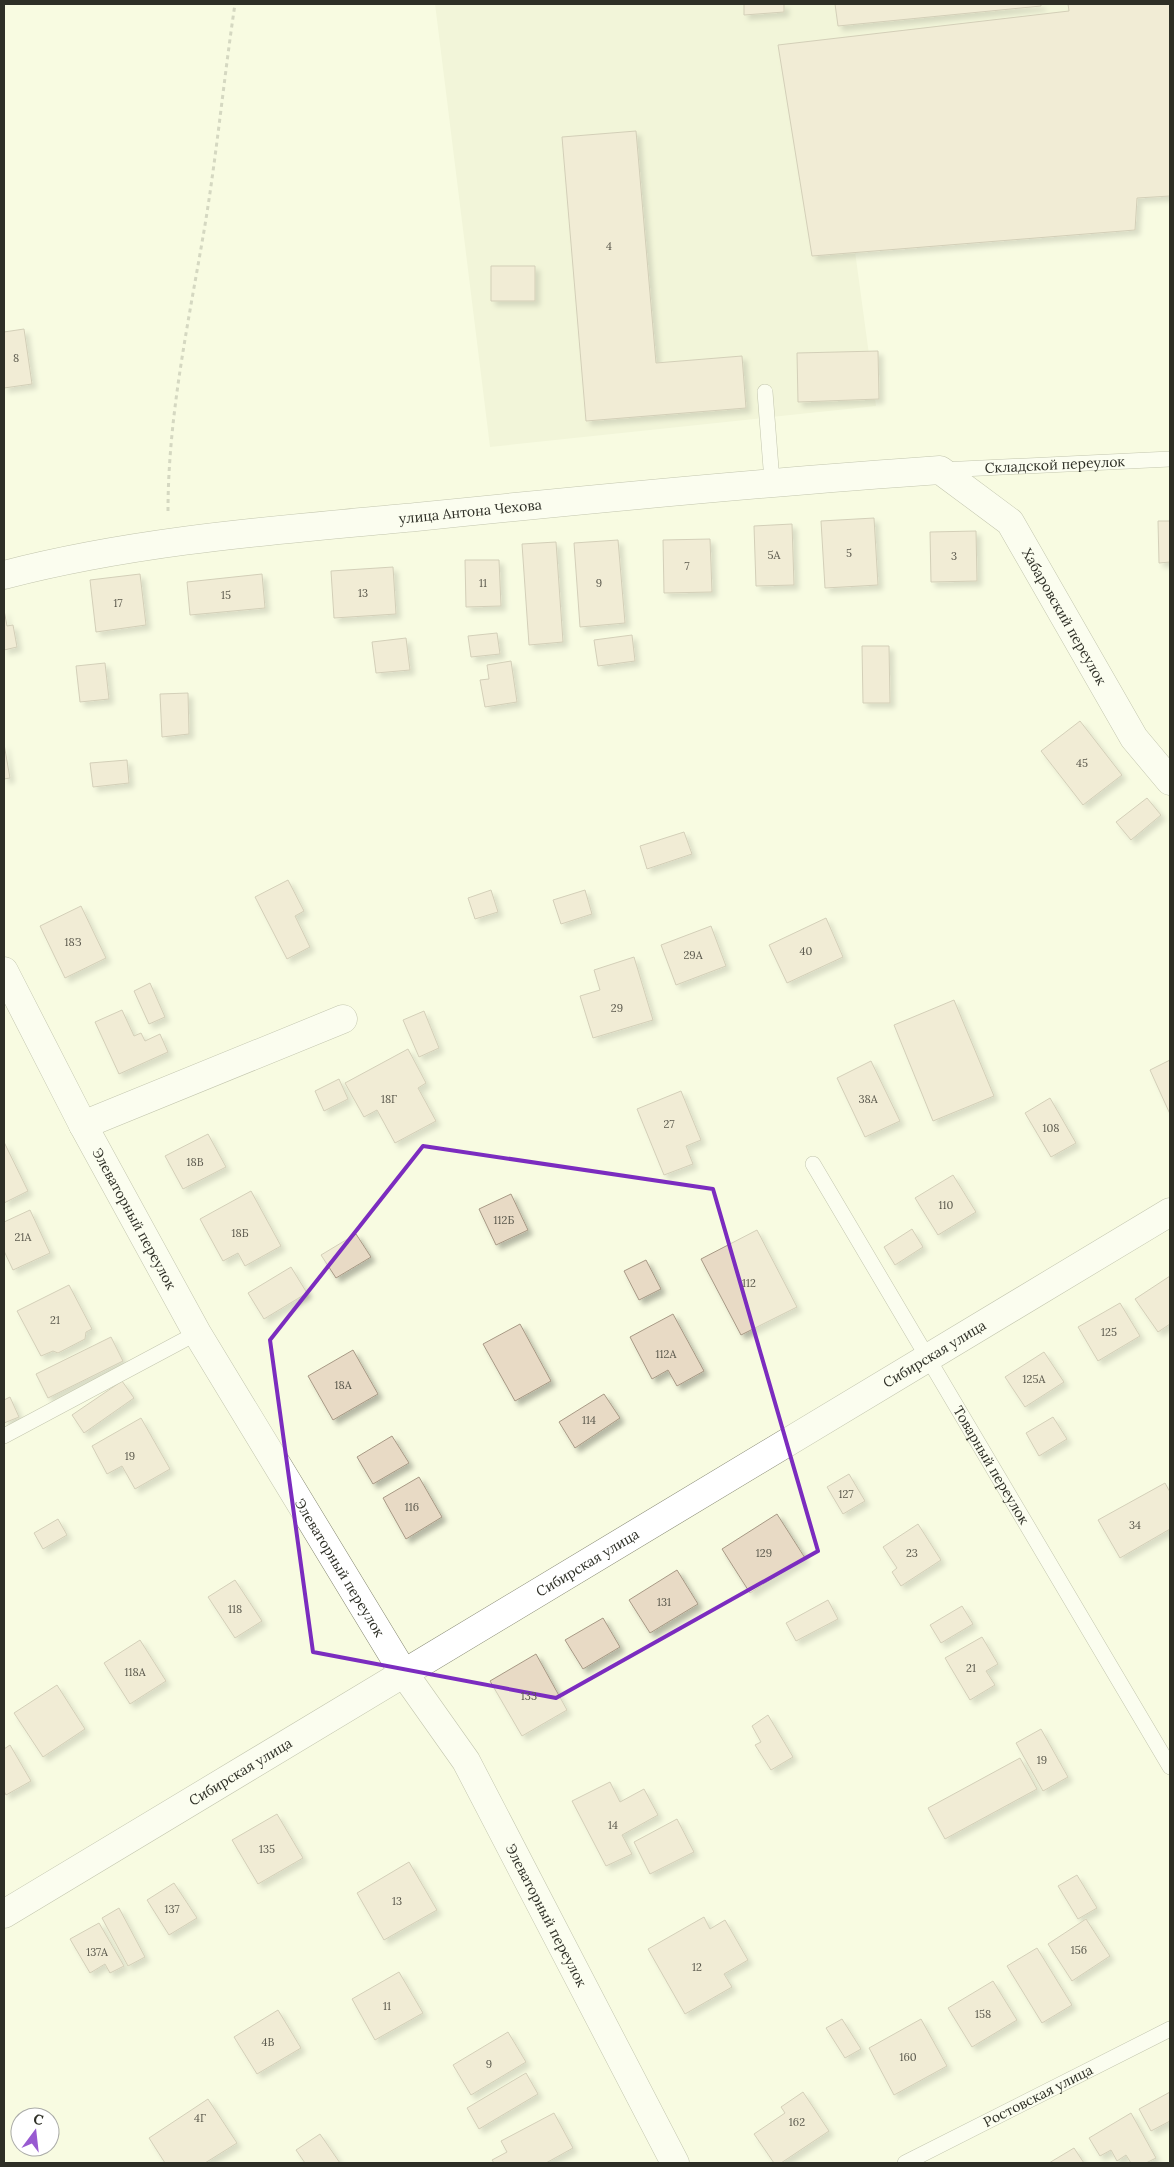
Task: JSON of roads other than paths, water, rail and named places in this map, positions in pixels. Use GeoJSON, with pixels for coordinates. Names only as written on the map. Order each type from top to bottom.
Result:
{"type":"FeatureCollection","features":[{"type":"Feature","properties":{"kind":"street","name":"улица Антона Чехова"},"geometry":{"type":"LineString","coordinates":[[4,575],[107,553],[237,534],[772,481],[940,470]]}},
{"type":"Feature","properties":{"kind":"street","name":"Хабаровский переулок"},"geometry":{"type":"LineString","coordinates":[[940,470],[1010,522],[1134,738],[1170,781]]}},
{"type":"Feature","properties":{"kind":"street","name":"Элеваторный переулок"},"geometry":{"type":"LineString","coordinates":[[4,971],[82,1125],[197,1333],[403,1672],[466,1761],[675,2163]]}},
{"type":"Feature","properties":{"kind":"street"},"geometry":{"type":"LineString","coordinates":[[82,1125],[343,1019]]}},
{"type":"Feature","properties":{"kind":"street","name":"Сибирская улица"},"geometry":{"type":"LineString","coordinates":[[4,1914],[403,1672],[1170,1212]]}},
{"type":"Feature","properties":{"kind":"lane"},"geometry":{"type":"LineString","coordinates":[[765,392],[772,481]]}},
{"type":"Feature","properties":{"kind":"lane","name":"Складской переулок"},"geometry":{"type":"LineString","coordinates":[[940,470],[1170,459]]}},
{"type":"Feature","properties":{"kind":"lane","name":"Товарный переулок"},"geometry":{"type":"LineString","coordinates":[[813,1164],[1170,1767]]}},
{"type":"Feature","properties":{"kind":"lane"},"geometry":{"type":"LineString","coordinates":[[4,1436],[197,1333]]}},
{"type":"Feature","properties":{"kind":"lane","name":"Ростовская улица"},"geometry":{"type":"LineString","coordinates":[[905,2163],[1170,2029]]}}]}
